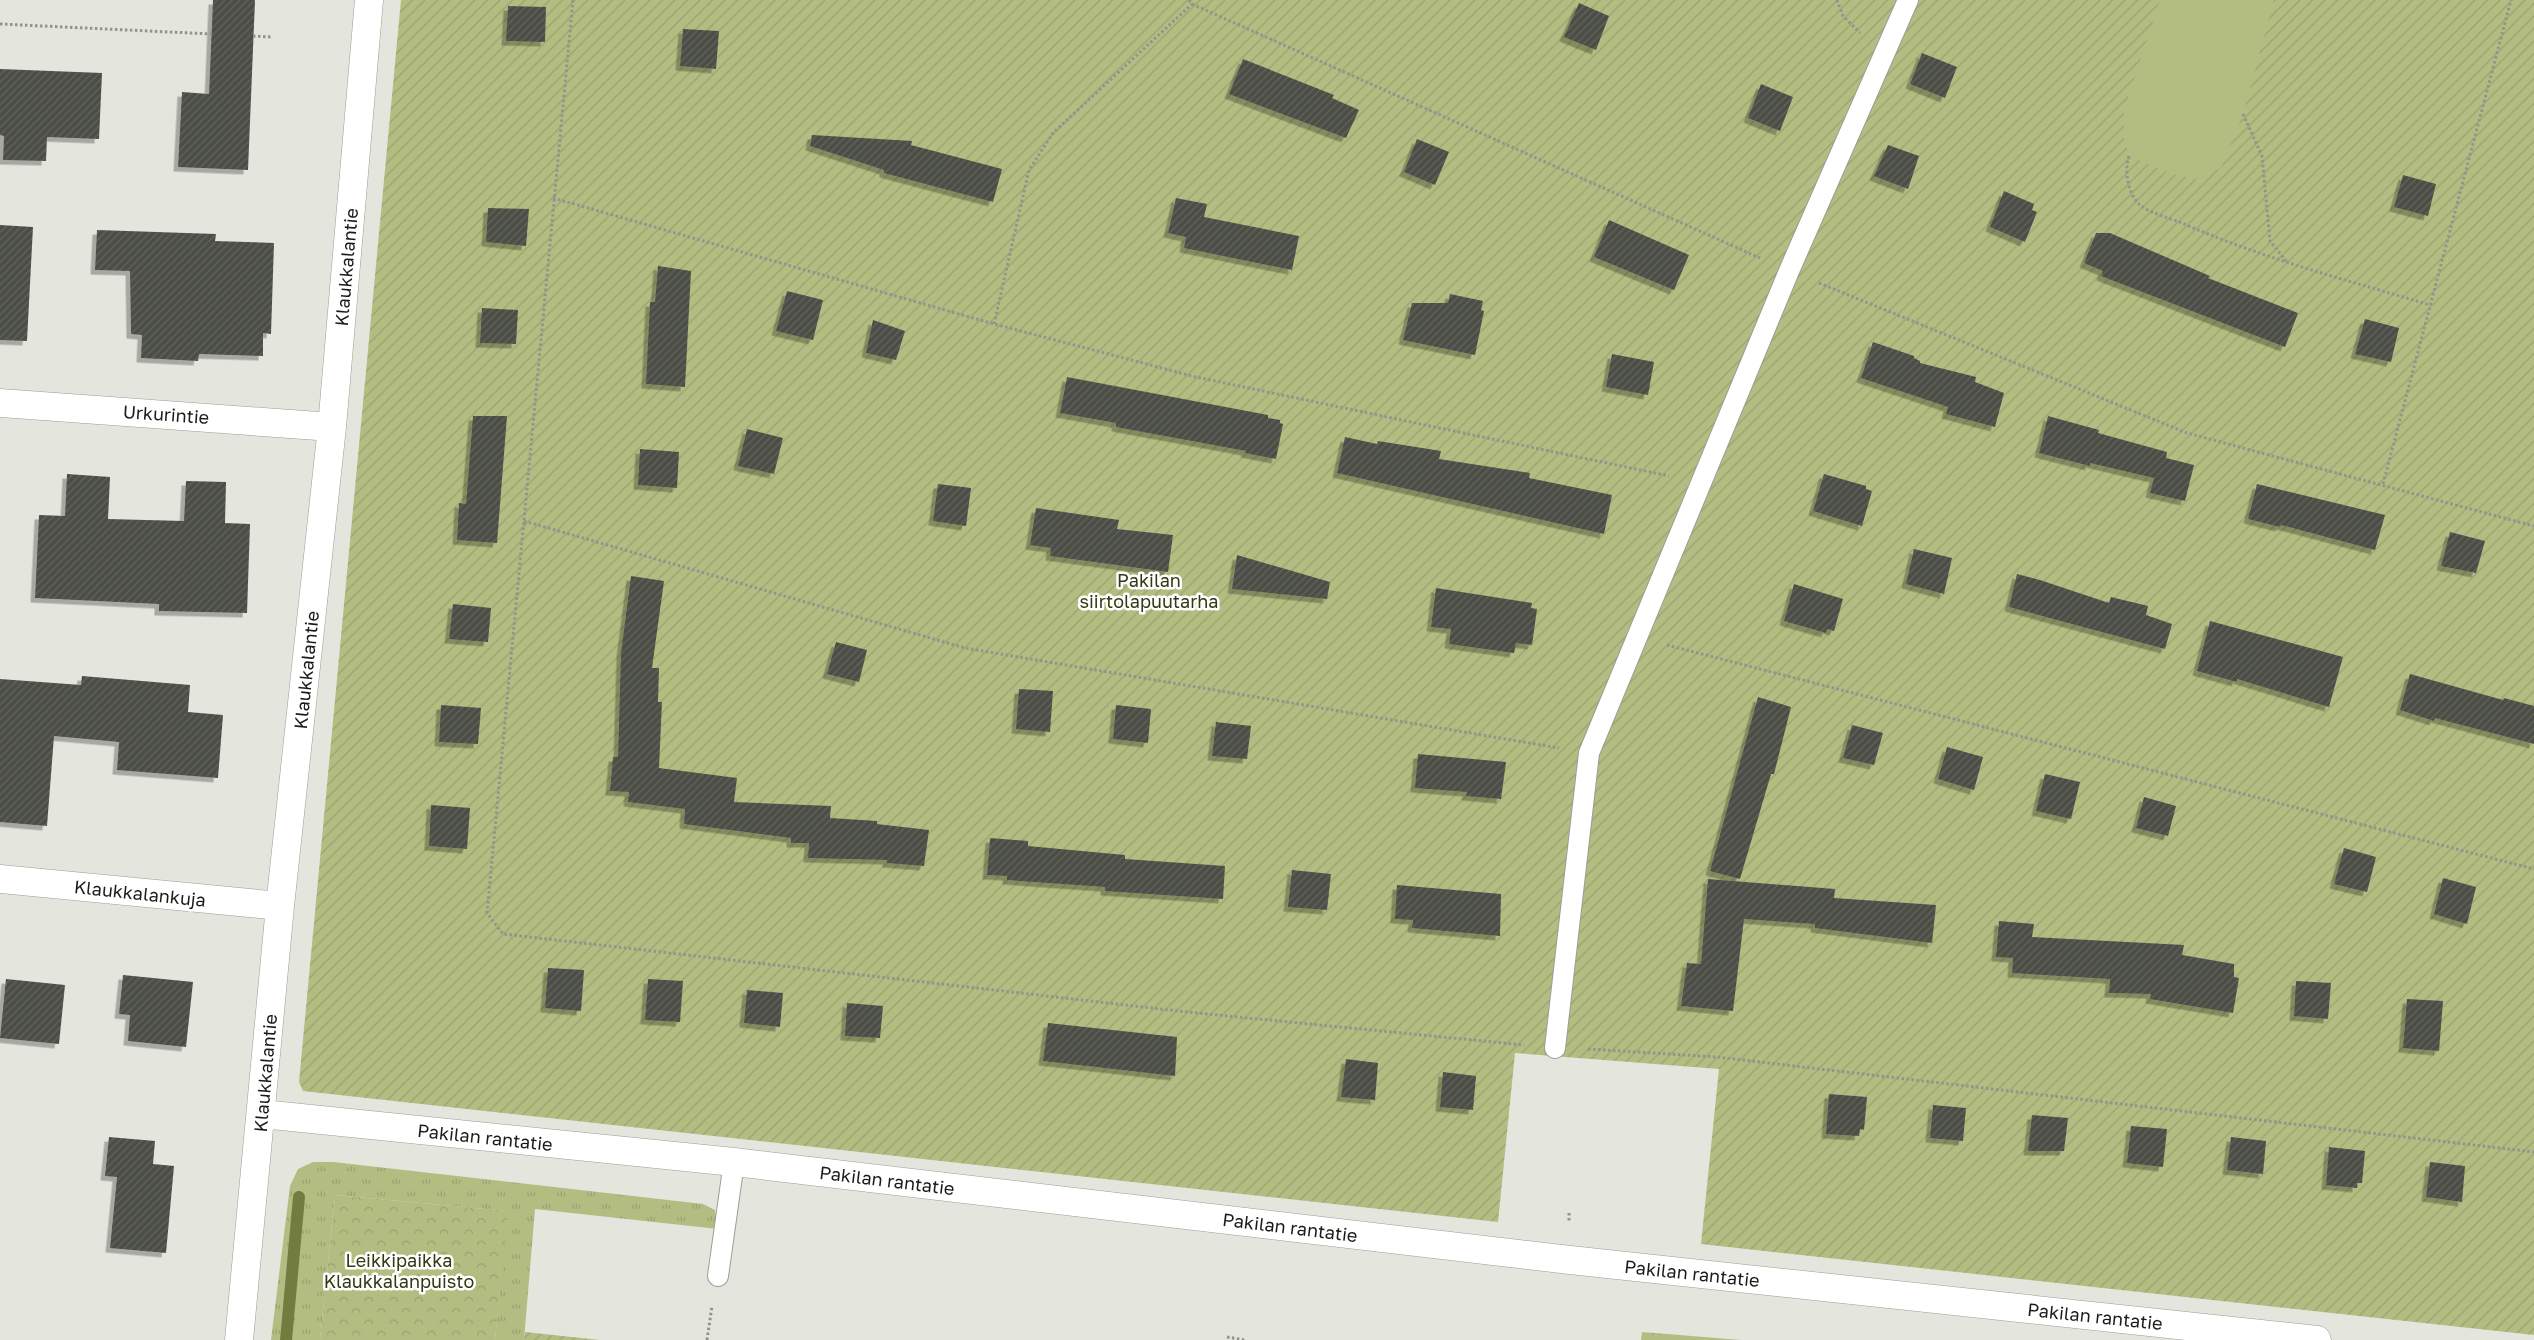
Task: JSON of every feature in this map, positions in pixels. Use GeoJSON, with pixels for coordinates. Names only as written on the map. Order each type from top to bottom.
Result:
{"type":"FeatureCollection","features":[{"type":"Feature","properties":{"kind":"street","name":"Klaukkalantie"},"geometry":{"type":"LineString","coordinates":[[239,1340],[262,1114],[280,906],[332,427],[370,0]]}},
{"type":"Feature","properties":{"kind":"street","name":"Urkurintie"},"geometry":{"type":"LineString","coordinates":[[0,403],[332,427]]}},
{"type":"Feature","properties":{"kind":"street","name":"Klaukkalankuja"},"geometry":{"type":"LineString","coordinates":[[0,879],[280,906]]}},
{"type":"Feature","properties":{"kind":"street","name":"Pakilan rantatie"},"geometry":{"type":"LineString","coordinates":[[262,1114],[734,1162],[1580,1261],[2317,1340]]}},
{"type":"Feature","properties":{"kind":"lane"},"geometry":{"type":"LineString","coordinates":[[1555,1048],[1589,753],[1789,271],[1908,0]]}},
{"type":"Feature","properties":{"kind":"lane"},"geometry":{"type":"LineString","coordinates":[[718,1276],[734,1162]]}},
{"type":"Feature","properties":{"kind":"path"},"geometry":{"type":"LineString","coordinates":[[573,0],[486,913],[503,934],[1187,1012],[1555,1048],[1717,1057],[2534,1152]]}},
{"type":"Feature","properties":{"kind":"path"},"geometry":{"type":"LineString","coordinates":[[2383,484],[2511,0]]}},
{"type":"Feature","properties":{"kind":"path"},"geometry":{"type":"LineString","coordinates":[[994,324],[1029,170],[1053,133],[1191,2],[1789,271],[2187,433],[2534,526]]}},
{"type":"Feature","properties":{"kind":"path"},"geometry":{"type":"LineString","coordinates":[[0,24],[212,34]]}},
{"type":"Feature","properties":{"kind":"path"},"geometry":{"type":"LineString","coordinates":[[253,36],[272,36]]}},
{"type":"Feature","properties":{"kind":"path"},"geometry":{"type":"LineString","coordinates":[[2243,114],[2262,156],[2270,241],[2287,262]]}},
{"type":"Feature","properties":{"kind":"path"},"geometry":{"type":"LineString","coordinates":[[2130,156],[2126,166],[2127,181],[2139,204],[2205,234],[2287,262],[2430,306]]}},
{"type":"Feature","properties":{"kind":"path"},"geometry":{"type":"LineString","coordinates":[[553,198],[994,324],[1196,377],[1701,482]]}},
{"type":"Feature","properties":{"kind":"path"},"geometry":{"type":"LineString","coordinates":[[524,521],[965,648],[1589,753]]}},
{"type":"Feature","properties":{"kind":"path"},"geometry":{"type":"LineString","coordinates":[[1638,637],[2534,869]]}},
{"type":"Feature","properties":{"kind":"path"},"geometry":{"type":"LineString","coordinates":[[1227,1337],[1245,1340]]}},
{"type":"Feature","properties":{"kind":"green space","name":"Pakilan siirtolapuutarha"},"geometry":{"type":"Polygon","coordinates":[[[401,0],[2534,0],[2534,1335],[1701,1244],[1719,1069],[1515,1053],[1498,1222],[303,1091],[299,1082],[401,0]]]}},
{"type":"Feature","properties":{"kind":"green space"},"geometry":{"type":"Polygon","coordinates":[[[2160,0],[2274,0],[2243,114],[2221,168],[2197,179],[2172,174],[2129,156],[2124,137],[2124,110],[2160,0]]]}},
{"type":"Feature","properties":{"kind":"green space"},"geometry":{"type":"Polygon","coordinates":[[[313,1162],[333,1162],[703,1204],[715,1210],[718,1229],[535,1209],[524,1340],[495,1340],[507,1211],[335,1195],[320,1340],[271,1340],[290,1186],[298,1169],[313,1162]]]}},
{"type":"Feature","properties":{"kind":"green space","name":"Leikkipaikka Klaukkalanpuisto"},"geometry":{"type":"Polygon","coordinates":[[[335,1195],[508,1211],[495,1340],[320,1340],[335,1195]]]}},
{"type":"Feature","properties":{"kind":"green space"},"geometry":{"type":"Polygon","coordinates":[[[525,1332],[600,1340],[524,1340],[525,1332]]]}},
{"type":"Feature","properties":{"kind":"green space"},"geometry":{"type":"Polygon","coordinates":[[[1642,1332],[1741,1340],[1641,1340],[1642,1332]]]}},
{"type":"Feature","properties":{"kind":"building"},"geometry":{"type":"Polygon","coordinates":[[[213,0],[255,0],[248,170],[178,167],[182,92],[209,94],[213,0]]]}},
{"type":"Feature","properties":{"kind":"building"},"geometry":{"type":"Polygon","coordinates":[[[1579,3],[1609,16],[1596,50],[1564,37],[1579,3]]]}},
{"type":"Feature","properties":{"kind":"building"},"geometry":{"type":"Polygon","coordinates":[[[508,6],[546,7],[545,42],[506,41],[508,6]]]}},
{"type":"Feature","properties":{"kind":"building"},"geometry":{"type":"Polygon","coordinates":[[[683,29],[719,31],[716,69],[680,66],[683,29]]]}},
{"type":"Feature","properties":{"kind":"building"},"geometry":{"type":"Polygon","coordinates":[[[1922,53],[1957,67],[1945,98],[1910,84],[1922,53]]]}},
{"type":"Feature","properties":{"kind":"building"},"geometry":{"type":"Polygon","coordinates":[[[1243,59],[1334,95],[1332,98],[1359,110],[1346,138],[1229,94],[1243,59]]]}},
{"type":"Feature","properties":{"kind":"building"},"geometry":{"type":"Polygon","coordinates":[[[0,69],[102,73],[99,139],[47,137],[46,161],[3,160],[4,136],[0,135],[0,69]]]}},
{"type":"Feature","properties":{"kind":"building"},"geometry":{"type":"Polygon","coordinates":[[[1761,84],[1793,97],[1780,131],[1748,118],[1761,84]]]}},
{"type":"Feature","properties":{"kind":"building"},"geometry":{"type":"Polygon","coordinates":[[[812,135],[912,141],[911,145],[1002,169],[993,202],[884,173],[884,170],[810,146],[812,135]]]}},
{"type":"Feature","properties":{"kind":"building"},"geometry":{"type":"Polygon","coordinates":[[[1417,139],[1449,152],[1435,185],[1404,172],[1417,139]]]}},
{"type":"Feature","properties":{"kind":"building"},"geometry":{"type":"Polygon","coordinates":[[[1888,145],[1919,156],[1908,189],[1874,176],[1888,145]]]}},
{"type":"Feature","properties":{"kind":"building"},"geometry":{"type":"Polygon","coordinates":[[[2403,175],[2436,184],[2428,216],[2394,207],[2403,175]]]}},
{"type":"Feature","properties":{"kind":"building"},"geometry":{"type":"Polygon","coordinates":[[[2004,191],[2034,204],[2032,210],[2037,212],[2025,242],[1990,227],[2004,191]]]}},
{"type":"Feature","properties":{"kind":"building"},"geometry":{"type":"Polygon","coordinates":[[[1176,198],[1207,204],[1204,217],[1299,236],[1292,270],[1184,248],[1186,237],[1168,233],[1176,198]]]}},
{"type":"Feature","properties":{"kind":"building"},"geometry":{"type":"Polygon","coordinates":[[[488,208],[529,209],[526,246],[486,242],[488,208]]]}},
{"type":"Feature","properties":{"kind":"building"},"geometry":{"type":"Polygon","coordinates":[[[1609,220],[1689,255],[1674,290],[1594,257],[1609,220]]]}},
{"type":"Feature","properties":{"kind":"building"},"geometry":{"type":"Polygon","coordinates":[[[0,225],[33,227],[27,341],[0,340],[0,225]]]}},
{"type":"Feature","properties":{"kind":"building"},"geometry":{"type":"Polygon","coordinates":[[[97,230],[216,234],[215,241],[274,243],[271,334],[263,333],[263,356],[199,354],[198,361],[141,358],[142,335],[131,334],[130,271],[95,270],[97,230]]]}},
{"type":"Feature","properties":{"kind":"building"},"geometry":{"type":"Polygon","coordinates":[[[2096,233],[2110,233],[2210,276],[2208,278],[2298,313],[2285,347],[2101,276],[2103,271],[2084,263],[2096,233]]]}},
{"type":"Feature","properties":{"kind":"building"},"geometry":{"type":"Polygon","coordinates":[[[658,266],[691,271],[685,387],[646,384],[650,302],[655,302],[658,266]]]}},
{"type":"Feature","properties":{"kind":"building"},"geometry":{"type":"Polygon","coordinates":[[[787,291],[823,300],[813,340],[776,331],[787,291]]]}},
{"type":"Feature","properties":{"kind":"building"},"geometry":{"type":"Polygon","coordinates":[[[1450,294],[1483,301],[1481,310],[1484,311],[1475,355],[1403,340],[1412,303],[1448,303],[1450,294]]]}},
{"type":"Feature","properties":{"kind":"building"},"geometry":{"type":"Polygon","coordinates":[[[482,308],[518,310],[516,344],[480,343],[482,308]]]}},
{"type":"Feature","properties":{"kind":"building"},"geometry":{"type":"Polygon","coordinates":[[[2365,319],[2399,328],[2391,362],[2355,354],[2365,319]]]}},
{"type":"Feature","properties":{"kind":"building"},"geometry":{"type":"Polygon","coordinates":[[[873,320],[905,331],[896,360],[866,353],[873,320]]]}},
{"type":"Feature","properties":{"kind":"building"},"geometry":{"type":"Polygon","coordinates":[[[1873,342],[1914,356],[1920,363],[1976,377],[1975,382],[2004,393],[1995,427],[1946,414],[1948,407],[1861,378],[1873,342]]]}},
{"type":"Feature","properties":{"kind":"building"},"geometry":{"type":"Polygon","coordinates":[[[1612,354],[1654,362],[1648,395],[1606,387],[1612,354]]]}},
{"type":"Feature","properties":{"kind":"building"},"geometry":{"type":"Polygon","coordinates":[[[1067,377],[1268,415],[1268,418],[1280,420],[1280,423],[1283,424],[1276,459],[1245,453],[1246,451],[1116,427],[1116,423],[1060,413],[1067,377]]]}},
{"type":"Feature","properties":{"kind":"building"},"geometry":{"type":"Polygon","coordinates":[[[473,416],[507,416],[497,543],[457,540],[459,503],[466,504],[473,416]]]}},
{"type":"Feature","properties":{"kind":"building"},"geometry":{"type":"Polygon","coordinates":[[[2048,416],[2099,430],[2098,433],[2167,452],[2166,458],[2194,465],[2185,501],[2150,493],[2154,478],[2090,463],[2090,466],[2039,453],[2048,416]]]}},
{"type":"Feature","properties":{"kind":"building"},"geometry":{"type":"Polygon","coordinates":[[[747,429],[783,438],[774,474],[738,466],[747,429]]]}},
{"type":"Feature","properties":{"kind":"building"},"geometry":{"type":"Polygon","coordinates":[[[1345,437],[1377,444],[1378,441],[1441,451],[1439,459],[1530,473],[1529,478],[1612,495],[1604,534],[1337,473],[1345,437]]]}},
{"type":"Feature","properties":{"kind":"building"},"geometry":{"type":"Polygon","coordinates":[[[640,449],[679,452],[677,488],[638,485],[640,449]]]}},
{"type":"Feature","properties":{"kind":"building"},"geometry":{"type":"Polygon","coordinates":[[[67,474],[110,477],[108,519],[184,521],[186,481],[226,482],[225,523],[250,524],[247,613],[159,611],[159,604],[35,598],[39,515],[65,516],[67,474]]]}},
{"type":"Feature","properties":{"kind":"building"},"geometry":{"type":"Polygon","coordinates":[[[1824,474],[1866,486],[1866,489],[1872,491],[1862,526],[1813,511],[1824,474]]]}},
{"type":"Feature","properties":{"kind":"building"},"geometry":{"type":"Polygon","coordinates":[[[938,484],[971,488],[966,526],[933,521],[938,484]]]}},
{"type":"Feature","properties":{"kind":"building"},"geometry":{"type":"Polygon","coordinates":[[[2257,484],[2385,515],[2375,550],[2281,525],[2280,527],[2248,519],[2257,484]]]}},
{"type":"Feature","properties":{"kind":"building"},"geometry":{"type":"Polygon","coordinates":[[[1036,508],[1119,520],[1117,529],[1173,535],[1168,572],[1050,556],[1051,548],[1030,545],[1036,508]]]}},
{"type":"Feature","properties":{"kind":"building"},"geometry":{"type":"Polygon","coordinates":[[[2450,532],[2485,541],[2476,573],[2441,566],[2450,532]]]}},
{"type":"Feature","properties":{"kind":"building"},"geometry":{"type":"Polygon","coordinates":[[[1914,549],[1952,558],[1944,594],[1906,584],[1914,549]]]}},
{"type":"Feature","properties":{"kind":"building"},"geometry":{"type":"Polygon","coordinates":[[[1237,555],[1330,582],[1327,599],[1232,589],[1237,555]]]}},
{"type":"Feature","properties":{"kind":"building"},"geometry":{"type":"Polygon","coordinates":[[[2017,574],[2109,603],[2111,597],[2148,606],[2146,615],[2172,624],[2165,649],[2009,607],[2017,574]]]}},
{"type":"Feature","properties":{"kind":"building"},"geometry":{"type":"Polygon","coordinates":[[[631,576],[664,581],[652,668],[659,668],[658,702],[662,702],[659,768],[737,778],[734,802],[831,806],[830,818],[877,821],[877,824],[929,830],[924,866],[887,863],[887,860],[808,858],[809,843],[791,843],[791,838],[684,824],[685,809],[628,802],[629,792],[610,791],[613,757],[618,757],[621,653],[631,576]]]}},
{"type":"Feature","properties":{"kind":"building"},"geometry":{"type":"Polygon","coordinates":[[[1794,584],[1843,599],[1834,631],[1827,629],[1826,633],[1784,621],[1794,584]]]}},
{"type":"Feature","properties":{"kind":"building"},"geometry":{"type":"Polygon","coordinates":[[[1436,588],[1532,603],[1531,608],[1537,609],[1532,645],[1516,643],[1514,653],[1449,644],[1451,629],[1431,627],[1436,588]]]}},
{"type":"Feature","properties":{"kind":"building"},"geometry":{"type":"Polygon","coordinates":[[[453,604],[491,608],[488,642],[449,639],[453,604]]]}},
{"type":"Feature","properties":{"kind":"building"},"geometry":{"type":"Polygon","coordinates":[[[2210,621],[2343,657],[2329,707],[2237,679],[2237,682],[2197,671],[2210,621]]]}},
{"type":"Feature","properties":{"kind":"building"},"geometry":{"type":"Polygon","coordinates":[[[836,642],[867,650],[859,682],[827,674],[836,642]]]}},
{"type":"Feature","properties":{"kind":"building"},"geometry":{"type":"Polygon","coordinates":[[[2410,674],[2503,700],[2504,698],[2534,706],[2534,744],[2435,718],[2434,721],[2400,710],[2410,674]]]}},
{"type":"Feature","properties":{"kind":"building"},"geometry":{"type":"Polygon","coordinates":[[[82,676],[190,685],[188,712],[223,715],[218,778],[117,770],[119,742],[54,736],[47,826],[0,822],[0,679],[81,685],[82,676]]]}},
{"type":"Feature","properties":{"kind":"building"},"geometry":{"type":"Polygon","coordinates":[[[1019,689],[1053,691],[1050,732],[1016,729],[1019,689]]]}},
{"type":"Feature","properties":{"kind":"building"},"geometry":{"type":"Polygon","coordinates":[[[1758,697],[1791,707],[1774,774],[1771,774],[1740,879],[1710,871],[1758,697]]]}},
{"type":"Feature","properties":{"kind":"building"},"geometry":{"type":"Polygon","coordinates":[[[441,705],[481,708],[478,744],[439,742],[441,705]]]}},
{"type":"Feature","properties":{"kind":"building"},"geometry":{"type":"Polygon","coordinates":[[[1116,705],[1151,709],[1148,743],[1113,739],[1116,705]]]}},
{"type":"Feature","properties":{"kind":"building"},"geometry":{"type":"Polygon","coordinates":[[[1216,722],[1251,726],[1247,759],[1212,756],[1216,722]]]}},
{"type":"Feature","properties":{"kind":"building"},"geometry":{"type":"Polygon","coordinates":[[[1852,725],[1883,733],[1874,765],[1843,758],[1852,725]]]}},
{"type":"Feature","properties":{"kind":"building"},"geometry":{"type":"Polygon","coordinates":[[[1947,747],[1983,757],[1974,790],[1938,779],[1947,747]]]}},
{"type":"Feature","properties":{"kind":"building"},"geometry":{"type":"Polygon","coordinates":[[[1418,754],[1506,762],[1501,799],[1466,796],[1467,792],[1415,788],[1418,754]]]}},
{"type":"Feature","properties":{"kind":"building"},"geometry":{"type":"Polygon","coordinates":[[[2045,774],[2080,782],[2071,819],[2036,811],[2045,774]]]}},
{"type":"Feature","properties":{"kind":"building"},"geometry":{"type":"Polygon","coordinates":[[[2144,797],[2176,806],[2168,836],[2136,828],[2144,797]]]}},
{"type":"Feature","properties":{"kind":"building"},"geometry":{"type":"Polygon","coordinates":[[[431,805],[470,808],[467,849],[429,846],[431,805]]]}},
{"type":"Feature","properties":{"kind":"building"},"geometry":{"type":"Polygon","coordinates":[[[990,838],[1028,841],[1028,846],[1125,855],[1125,859],[1225,866],[1223,899],[1105,891],[1105,887],[1007,880],[1007,876],[987,875],[990,838]]]}},
{"type":"Feature","properties":{"kind":"building"},"geometry":{"type":"Polygon","coordinates":[[[2344,848],[2376,857],[2367,892],[2334,884],[2344,848]]]}},
{"type":"Feature","properties":{"kind":"building"},"geometry":{"type":"Polygon","coordinates":[[[1292,870],[1331,874],[1327,910],[1288,907],[1292,870]]]}},
{"type":"Feature","properties":{"kind":"building"},"geometry":{"type":"Polygon","coordinates":[[[2443,878],[2476,887],[2467,924],[2434,914],[2443,878]]]}},
{"type":"Feature","properties":{"kind":"building"},"geometry":{"type":"Polygon","coordinates":[[[1708,879],[1835,889],[1834,898],[1936,905],[1932,943],[1815,928],[1815,924],[1744,919],[1733,1011],[1681,1006],[1687,963],[1701,964],[1708,879]]]}},
{"type":"Feature","properties":{"kind":"building"},"geometry":{"type":"Polygon","coordinates":[[[1397,885],[1501,894],[1500,936],[1412,928],[1413,920],[1395,919],[1397,885]]]}},
{"type":"Feature","properties":{"kind":"building"},"geometry":{"type":"Polygon","coordinates":[[[1999,921],[2034,924],[2032,937],[2184,945],[2182,955],[2234,964],[2234,977],[2239,978],[2233,1013],[2150,999],[2151,994],[2109,993],[2110,979],[2012,973],[2013,958],[1996,957],[1999,921]]]}},
{"type":"Feature","properties":{"kind":"building"},"geometry":{"type":"Polygon","coordinates":[[[548,968],[584,970],[581,1011],[545,1008],[548,968]]]}},
{"type":"Feature","properties":{"kind":"building"},"geometry":{"type":"Polygon","coordinates":[[[123,975],[193,982],[186,1047],[128,1041],[130,1015],[119,1014],[123,975]]]}},
{"type":"Feature","properties":{"kind":"building"},"geometry":{"type":"Polygon","coordinates":[[[6,979],[65,985],[59,1044],[0,1038],[6,979]]]}},
{"type":"Feature","properties":{"kind":"building"},"geometry":{"type":"Polygon","coordinates":[[[648,979],[683,981],[680,1022],[645,1020],[648,979]]]}},
{"type":"Feature","properties":{"kind":"building"},"geometry":{"type":"Polygon","coordinates":[[[2296,981],[2331,983],[2328,1019],[2294,1016],[2296,981]]]}},
{"type":"Feature","properties":{"kind":"building"},"geometry":{"type":"Polygon","coordinates":[[[747,990],[783,993],[780,1027],[744,1023],[747,990]]]}},
{"type":"Feature","properties":{"kind":"building"},"geometry":{"type":"Polygon","coordinates":[[[2407,999],[2443,1001],[2439,1051],[2403,1048],[2407,999]]]}},
{"type":"Feature","properties":{"kind":"building"},"geometry":{"type":"Polygon","coordinates":[[[847,1003],[883,1006],[880,1038],[845,1036],[847,1003]]]}},
{"type":"Feature","properties":{"kind":"building"},"geometry":{"type":"Polygon","coordinates":[[[1048,1023],[1177,1037],[1175,1076],[1043,1061],[1048,1023]]]}},
{"type":"Feature","properties":{"kind":"building"},"geometry":{"type":"Polygon","coordinates":[[[1346,1059],[1378,1063],[1375,1100],[1341,1097],[1346,1059]]]}},
{"type":"Feature","properties":{"kind":"building"},"geometry":{"type":"Polygon","coordinates":[[[1443,1072],[1476,1076],[1473,1110],[1440,1107],[1443,1072]]]}},
{"type":"Feature","properties":{"kind":"building"},"geometry":{"type":"Polygon","coordinates":[[[1829,1094],[1867,1097],[1864,1130],[1860,1129],[1859,1136],[1826,1134],[1829,1094]]]}},
{"type":"Feature","properties":{"kind":"building"},"geometry":{"type":"Polygon","coordinates":[[[1933,1105],[1966,1108],[1963,1141],[1930,1138],[1933,1105]]]}},
{"type":"Feature","properties":{"kind":"building"},"geometry":{"type":"Polygon","coordinates":[[[2032,1115],[2068,1118],[2064,1151],[2028,1151],[2032,1115]]]}},
{"type":"Feature","properties":{"kind":"building"},"geometry":{"type":"Polygon","coordinates":[[[2131,1126],[2167,1129],[2163,1167],[2127,1163],[2131,1126]]]}},
{"type":"Feature","properties":{"kind":"building"},"geometry":{"type":"Polygon","coordinates":[[[109,1137],[155,1141],[153,1164],[174,1166],[166,1253],[110,1248],[117,1177],[105,1176],[109,1137]]]}},
{"type":"Feature","properties":{"kind":"building"},"geometry":{"type":"Polygon","coordinates":[[[2231,1137],[2266,1141],[2263,1174],[2227,1170],[2231,1137]]]}},
{"type":"Feature","properties":{"kind":"building"},"geometry":{"type":"Polygon","coordinates":[[[2329,1147],[2365,1151],[2362,1183],[2357,1183],[2357,1188],[2326,1185],[2329,1147]]]}},
{"type":"Feature","properties":{"kind":"building"},"geometry":{"type":"Polygon","coordinates":[[[2430,1162],[2465,1166],[2462,1202],[2426,1197],[2430,1162]]]}},
{"type":"Feature","properties":{"kind":"waterway"},"geometry":{"type":"LineString","coordinates":[[286,1340],[299,1197]]}}]}
